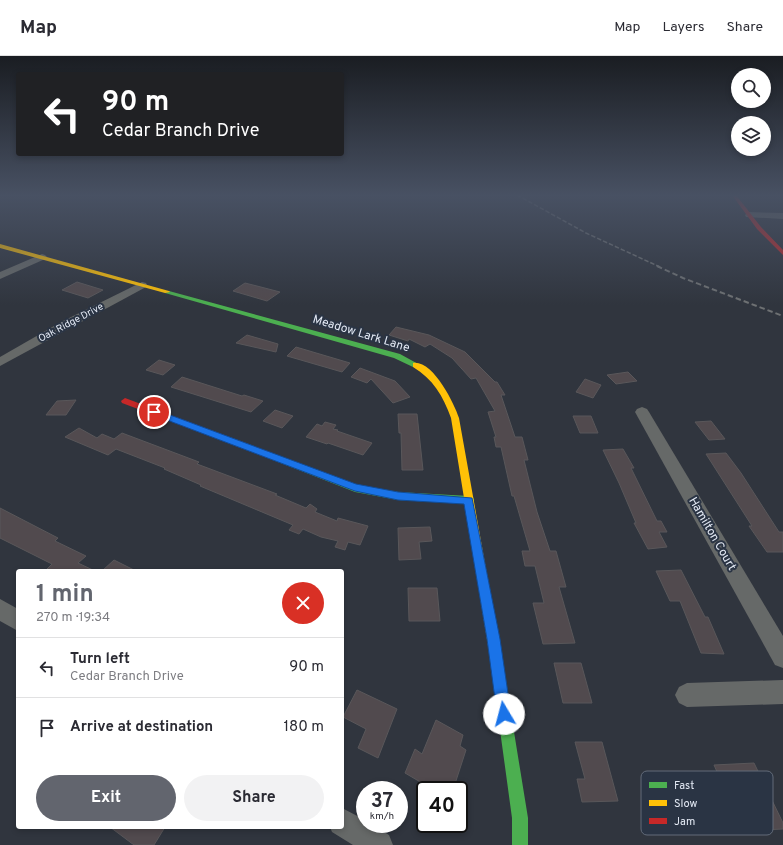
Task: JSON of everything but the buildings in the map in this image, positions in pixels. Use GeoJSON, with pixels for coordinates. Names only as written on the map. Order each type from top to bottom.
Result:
{"type":"FeatureCollection","features":[{"type":"Feature","properties":{"kind":"street"},"geometry":{"type":"LineString","coordinates":[[763,232],[783,253]]}},
{"type":"Feature","properties":{"kind":"street","name":"Meadow Lark Lane"},"geometry":{"type":"LineString","coordinates":[[0,246],[397,356],[411,361],[427,372],[446,392],[451,402],[455,418],[493,639],[520,818],[520,845]]}},
{"type":"Feature","properties":{"kind":"street"},"geometry":{"type":"LineString","coordinates":[[0,276],[42,257]]}},
{"type":"Feature","properties":{"kind":"street","name":"Oak Ridge Drive"},"geometry":{"type":"LineString","coordinates":[[0,362],[65,325],[142,285]]}},
{"type":"Feature","properties":{"kind":"street"},"geometry":{"type":"LineString","coordinates":[[125,401],[355,488],[398,496],[469,500]]}},
{"type":"Feature","properties":{"kind":"street","name":"Hamilton Court"},"geometry":{"type":"LineString","coordinates":[[642,412],[783,657]]}},
{"type":"Feature","properties":{"kind":"street"},"geometry":{"type":"LineString","coordinates":[[0,609],[16,620]]}},
{"type":"Feature","properties":{"kind":"street"},"geometry":{"type":"LineString","coordinates":[[687,695],[783,692]]}},
{"type":"Feature","properties":{"kind":"street"},"geometry":{"type":"LineString","coordinates":[[344,823],[379,845]]}},
{"type":"Feature","properties":{"kind":"railway"},"geometry":{"type":"LineString","coordinates":[[584,232],[660,267]]}},
{"type":"Feature","properties":{"kind":"railway"},"geometry":{"type":"LineString","coordinates":[[657,266],[683,278],[783,316]]}},
{"type":"Feature","properties":{"kind":"traffic: fast"},"geometry":{"type":"LineString","coordinates":[[167,292],[397,356],[416,365]]}},
{"type":"Feature","properties":{"kind":"traffic: fast"},"geometry":{"type":"LineString","coordinates":[[266,454],[355,488],[398,496],[469,500]]}},
{"type":"Feature","properties":{"kind":"traffic: fast"},"geometry":{"type":"LineString","coordinates":[[497,664],[520,818],[520,845]]}},
{"type":"Feature","properties":{"kind":"traffic: slow"},"geometry":{"type":"LineString","coordinates":[[0,246],[167,292]]}},
{"type":"Feature","properties":{"kind":"traffic: slow"},"geometry":{"type":"LineString","coordinates":[[416,365],[430,375],[441,387],[455,418],[497,664]]}},
{"type":"Feature","properties":{"kind":"traffic: jam"},"geometry":{"type":"LineString","coordinates":[[763,232],[783,253]]}},
{"type":"Feature","properties":{"kind":"traffic: jam"},"geometry":{"type":"LineString","coordinates":[[125,401],[266,454]]}},
{"type":"Feature","properties":{"kind":"route"},"geometry":{"type":"LineString","coordinates":[[154,412],[355,488],[398,496],[469,500],[493,639],[504,714]]}}]}
